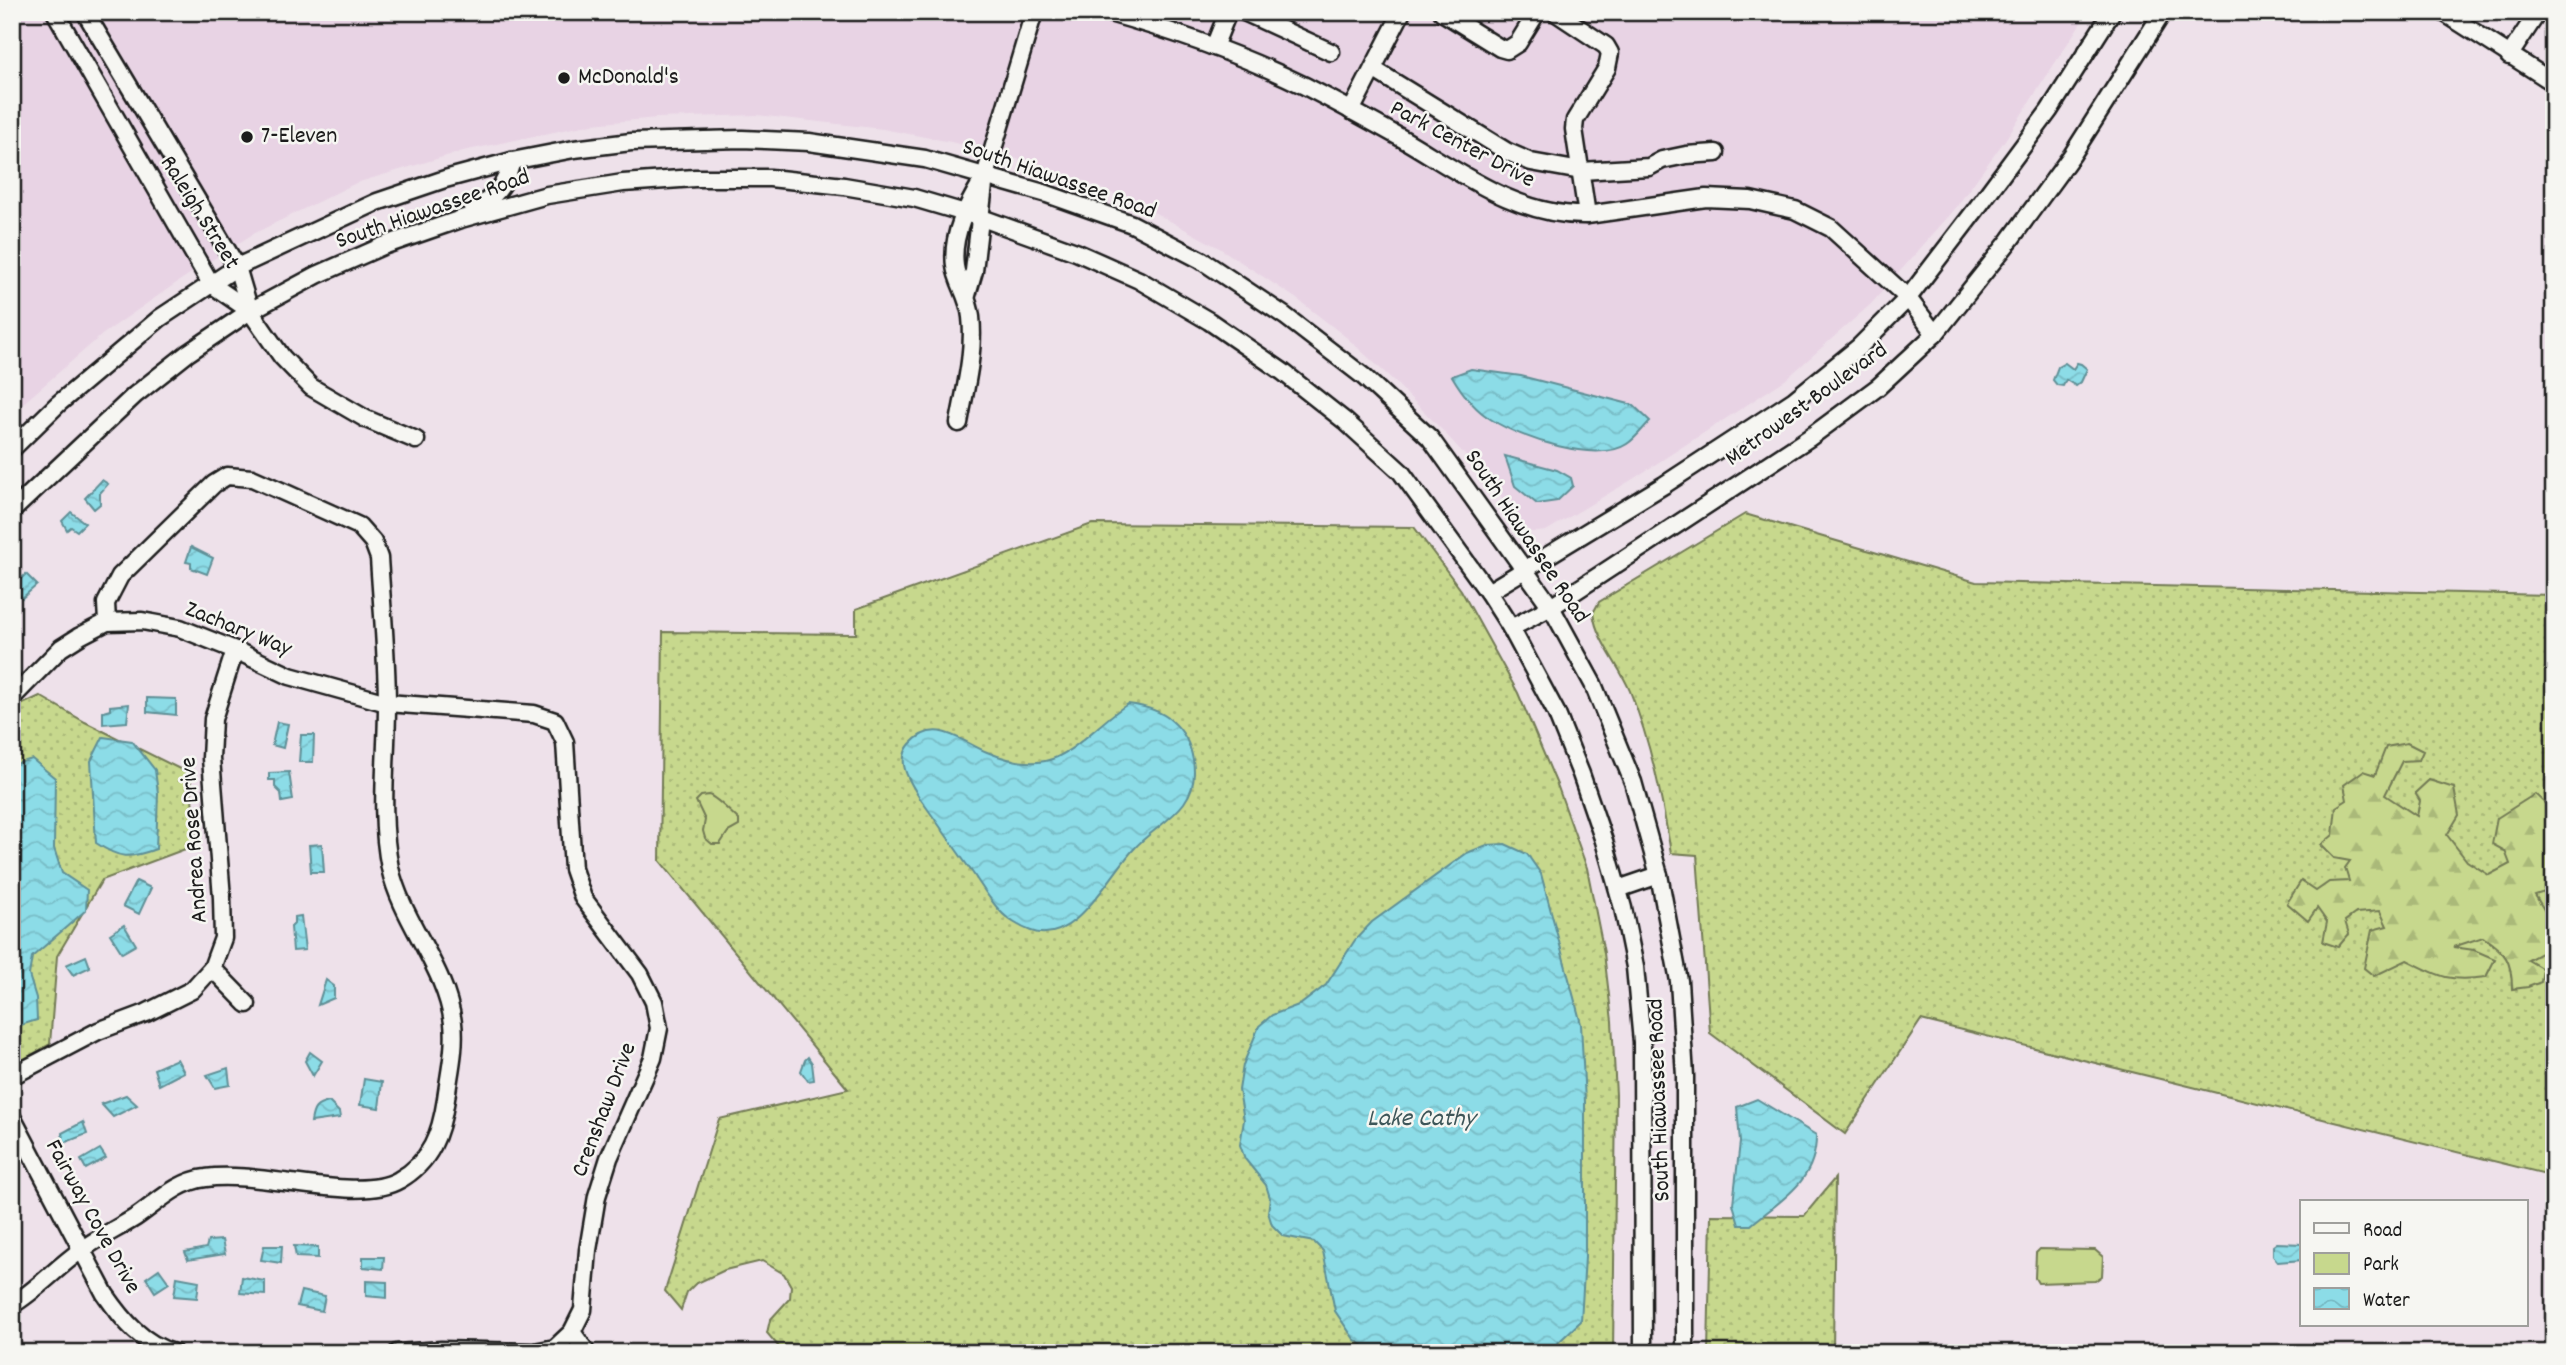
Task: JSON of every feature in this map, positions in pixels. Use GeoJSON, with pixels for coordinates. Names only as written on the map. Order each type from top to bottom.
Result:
{"type":"FeatureCollection","features":[{"type":"Feature","properties":{"kind":"street","name":"Raleigh Street"},"geometry":{"type":"LineString","coordinates":[[55,12],[211,284],[250,311]]}},
{"type":"Feature","properties":{"kind":"street","name":"Raleigh Street"},"geometry":{"type":"LineString","coordinates":[[85,12],[237,267],[250,311]]}},
{"type":"Feature","properties":{"kind":"street"},"geometry":{"type":"LineString","coordinates":[[967,295],[974,271],[985,176],[1034,12]]}},
{"type":"Feature","properties":{"kind":"street","name":"Park Center Drive"},"geometry":{"type":"LineString","coordinates":[[1106,12],[1214,47],[1303,85],[1489,190],[1527,207],[1587,215],[1706,198],[1750,200],[1796,210],[1831,228],[1908,298],[1935,334]]}},
{"type":"Feature","properties":{"kind":"street"},"geometry":{"type":"LineString","coordinates":[[1214,47],[1227,12]]}},
{"type":"Feature","properties":{"kind":"street"},"geometry":{"type":"LineString","coordinates":[[1244,12],[1331,52]]}},
{"type":"Feature","properties":{"kind":"street"},"geometry":{"type":"LineString","coordinates":[[1351,111],[1402,12]]}},
{"type":"Feature","properties":{"kind":"street"},"geometry":{"type":"LineString","coordinates":[[1442,12],[1507,50],[1518,43],[1537,12]]}},
{"type":"Feature","properties":{"kind":"street"},"geometry":{"type":"LineString","coordinates":[[1555,12],[1606,46],[1610,53],[1607,68],[1575,120],[1574,129],[1587,215]]}},
{"type":"Feature","properties":{"kind":"street","name":"Metrowest Boulevard"},"geometry":{"type":"LineString","coordinates":[[1488,592],[1664,485],[1794,400],[1859,347],[1908,298],[2049,111],[2112,12]]}},
{"type":"Feature","properties":{"kind":"street","name":"Metrowest Boulevard"},"geometry":{"type":"LineString","coordinates":[[1511,628],[1551,607],[1809,439],[1878,387],[1935,334],[2010,240],[2072,155],[2163,12]]}},
{"type":"Feature","properties":{"kind":"street"},"geometry":{"type":"LineString","coordinates":[[2443,12],[2554,83]]}},
{"type":"Feature","properties":{"kind":"street"},"geometry":{"type":"LineString","coordinates":[[2510,56],[2538,12]]}},
{"type":"Feature","properties":{"kind":"street"},"geometry":{"type":"LineString","coordinates":[[1373,69],[1506,151],[1531,162],[1581,172],[1649,166],[1662,159],[1716,153]]}},
{"type":"Feature","properties":{"kind":"street","name":"South Hiawassee Road"},"geometry":{"type":"LineString","coordinates":[[12,449],[58,404],[160,318],[237,267],[377,202],[512,161],[574,149],[631,142],[742,139],[862,148],[925,159],[1047,194],[1132,224],[1201,260],[1285,316],[1363,376],[1430,438],[1551,607],[1593,684],[1633,782],[1659,875],[1679,981],[1685,1076],[1685,1353]]}},
{"type":"Feature","properties":{"kind":"street"},"geometry":{"type":"LineString","coordinates":[[461,219],[495,196],[507,179],[512,161]]}},
{"type":"Feature","properties":{"kind":"street"},"geometry":{"type":"LineString","coordinates":[[959,424],[972,341],[967,295],[956,268],[956,253],[963,212],[985,176]]}},
{"type":"Feature","properties":{"kind":"street","name":"South Hiawassee Road"},"geometry":{"type":"LineString","coordinates":[[12,511],[135,395],[188,352],[250,311],[317,275],[383,246],[461,219],[547,195],[623,183],[695,178],[770,178],[844,186],[914,198],[982,218],[1076,252],[1139,280],[1209,321],[1283,372],[1345,421],[1401,472],[1488,592],[1511,628],[1556,712],[1581,774],[1618,889],[1635,967],[1642,1042],[1643,1353]]}},
{"type":"Feature","properties":{"kind":"street"},"geometry":{"type":"LineString","coordinates":[[250,311],[282,357],[311,387],[366,419],[415,440]]}},
{"type":"Feature","properties":{"kind":"street"},"geometry":{"type":"LineString","coordinates":[[12,1305],[26,1297],[80,1250],[185,1184],[205,1178],[251,1177],[363,1190],[398,1181],[424,1161],[442,1129],[453,1053],[453,1023],[441,981],[407,914],[391,869],[384,802],[387,704],[379,558],[373,542],[359,526],[252,478],[227,476],[214,484],[120,576],[106,603],[107,622]]}},
{"type":"Feature","properties":{"kind":"street","name":"Zachary Way"},"geometry":{"type":"LineString","coordinates":[[12,698],[61,648],[107,622],[142,621],[180,628],[290,676],[387,704]]}},
{"type":"Feature","properties":{"kind":"street","name":"Andrea Rose Drive"},"geometry":{"type":"LineString","coordinates":[[12,1076],[98,1031],[146,1013],[192,990],[212,968],[223,938],[211,758],[213,719],[235,650]]}},
{"type":"Feature","properties":{"kind":"street","name":"Crenshaw Drive"},"geometry":{"type":"LineString","coordinates":[[387,704],[534,714],[555,721],[565,742],[573,869],[583,898],[640,974],[654,1002],[659,1028],[653,1058],[609,1158],[597,1196],[588,1250],[583,1310],[572,1332]]}},
{"type":"Feature","properties":{"kind":"street"},"geometry":{"type":"LineString","coordinates":[[1618,889],[1659,875]]}},
{"type":"Feature","properties":{"kind":"street"},"geometry":{"type":"LineString","coordinates":[[212,968],[247,1003]]}},
{"type":"Feature","properties":{"kind":"street","name":"Fairway Cove Drive"},"geometry":{"type":"LineString","coordinates":[[12,1117],[80,1250],[120,1316],[140,1337],[174,1353]]}},
{"type":"Feature","properties":{"kind":"street"},"geometry":{"type":"LineString","coordinates":[[397,1353],[441,1350],[534,1352],[555,1348],[572,1332],[587,1353]]}},
{"type":"Feature","properties":{"kind":"shaded area"},"geometry":{"type":"Polygon","coordinates":[[[12,12],[2088,12],[2005,140],[1955,209],[1871,304],[1785,380],[1633,479],[1546,531],[1531,532],[1445,433],[1346,337],[1297,299],[1221,249],[1148,209],[1077,178],[1033,163],[951,142],[883,129],[757,115],[657,118],[592,124],[463,151],[356,183],[253,234],[182,279],[103,334],[12,413],[12,12]]]}},
{"type":"Feature","properties":{"kind":"green space"},"geometry":{"type":"Polygon","coordinates":[[[1745,514],[1976,582],[2554,595],[2554,1176],[1921,1020],[1845,1134],[1710,1033],[1697,855],[1671,853],[1660,791],[1644,731],[1630,691],[1599,634],[1593,613],[1599,602],[1745,514]]]}},
{"type":"Feature","properties":{"kind":"green space"},"geometry":{"type":"Polygon","coordinates":[[[1092,524],[1414,527],[1461,590],[1518,693],[1558,787],[1587,868],[1604,953],[1612,1021],[1616,1095],[1613,1353],[784,1353],[767,1333],[770,1320],[790,1298],[791,1286],[784,1274],[762,1261],[725,1270],[695,1284],[687,1292],[681,1310],[665,1291],[719,1119],[848,1089],[660,861],[663,632],[856,634],[856,609],[1092,524]]]}},
{"type":"Feature","properties":{"kind":"green space"},"geometry":{"type":"Polygon","coordinates":[[[40,696],[85,722],[190,774],[196,845],[102,880],[57,956],[50,1044],[12,1066],[12,709],[40,696]]]}},
{"type":"Feature","properties":{"kind":"green space"},"geometry":{"type":"Polygon","coordinates":[[[2407,743],[2423,751],[2419,760],[2402,761],[2385,795],[2417,816],[2420,801],[2415,793],[2429,780],[2454,788],[2459,815],[2447,835],[2467,861],[2489,875],[2510,864],[2505,851],[2492,844],[2497,818],[2535,794],[2554,812],[2554,889],[2535,895],[2546,913],[2554,917],[2554,946],[2528,960],[2543,969],[2541,982],[2512,989],[2511,971],[2506,958],[2483,937],[2453,947],[2474,950],[2495,959],[2486,977],[2445,977],[2407,960],[2374,976],[2364,968],[2372,930],[2387,926],[2380,911],[2356,913],[2345,921],[2349,934],[2338,947],[2323,942],[2327,922],[2317,908],[2308,921],[2287,903],[2301,881],[2316,891],[2329,882],[2349,881],[2345,868],[2350,861],[2334,858],[2321,845],[2333,835],[2336,807],[2347,800],[2344,785],[2363,771],[2375,775],[2386,747],[2407,743]]]}},
{"type":"Feature","properties":{"kind":"green space"},"geometry":{"type":"Polygon","coordinates":[[[709,795],[739,820],[739,826],[728,832],[720,844],[712,844],[705,838],[705,820],[696,801],[701,796],[709,795]]]}},
{"type":"Feature","properties":{"kind":"green space"},"geometry":{"type":"Polygon","coordinates":[[[1835,1178],[1833,1353],[1708,1353],[1711,1215],[1804,1216],[1835,1178]]]}},
{"type":"Feature","properties":{"kind":"green space"},"geometry":{"type":"Polygon","coordinates":[[[2040,1249],[2095,1250],[2103,1257],[2102,1276],[2095,1281],[2038,1283],[2035,1278],[2036,1253],[2040,1249]]]}},
{"type":"Feature","properties":{"kind":"water"},"geometry":{"type":"Polygon","coordinates":[[[2065,363],[2073,369],[2077,363],[2087,369],[2076,386],[2066,380],[2063,386],[2057,385],[2053,380],[2058,367],[2065,363]]]}},
{"type":"Feature","properties":{"kind":"water"},"geometry":{"type":"Polygon","coordinates":[[[1471,369],[1521,376],[1633,405],[1650,421],[1630,442],[1614,449],[1578,450],[1539,441],[1505,427],[1475,406],[1452,376],[1471,369]]]}},
{"type":"Feature","properties":{"kind":"water"},"geometry":{"type":"Polygon","coordinates":[[[1505,456],[1557,470],[1571,478],[1573,486],[1557,501],[1537,504],[1515,486],[1505,456]]]}},
{"type":"Feature","properties":{"kind":"water"},"geometry":{"type":"Polygon","coordinates":[[[102,480],[108,484],[100,493],[100,504],[94,509],[85,498],[102,480]]]}},
{"type":"Feature","properties":{"kind":"water"},"geometry":{"type":"Polygon","coordinates":[[[71,512],[85,523],[77,531],[71,527],[67,530],[62,521],[71,512]]]}},
{"type":"Feature","properties":{"kind":"water"},"geometry":{"type":"Polygon","coordinates":[[[191,547],[213,558],[207,574],[191,568],[191,563],[186,562],[191,547]]]}},
{"type":"Feature","properties":{"kind":"water"},"geometry":{"type":"Polygon","coordinates":[[[26,574],[37,585],[22,598],[12,587],[26,574]]]}},
{"type":"Feature","properties":{"kind":"water"},"geometry":{"type":"Polygon","coordinates":[[[147,698],[176,699],[176,715],[147,712],[147,698]]]}},
{"type":"Feature","properties":{"kind":"water"},"geometry":{"type":"Polygon","coordinates":[[[129,704],[127,722],[103,724],[103,712],[110,710],[110,706],[129,704]]]}},
{"type":"Feature","properties":{"kind":"water"},"geometry":{"type":"Polygon","coordinates":[[[1128,704],[1157,711],[1180,729],[1193,760],[1190,793],[1178,810],[1133,850],[1102,891],[1076,919],[1062,929],[1047,933],[1031,931],[1010,920],[996,906],[919,797],[905,771],[906,751],[919,736],[938,731],[1008,759],[1023,762],[1045,761],[1056,758],[1077,745],[1128,704]]]}},
{"type":"Feature","properties":{"kind":"water"},"geometry":{"type":"Polygon","coordinates":[[[277,722],[288,724],[283,748],[272,745],[277,722]]]}},
{"type":"Feature","properties":{"kind":"water"},"geometry":{"type":"Polygon","coordinates":[[[301,735],[314,735],[313,762],[299,762],[301,735]]]}},
{"type":"Feature","properties":{"kind":"water"},"geometry":{"type":"Polygon","coordinates":[[[103,737],[132,741],[155,770],[158,793],[156,849],[124,856],[96,843],[91,761],[103,737]]]}},
{"type":"Feature","properties":{"kind":"water"},"geometry":{"type":"Polygon","coordinates":[[[32,759],[55,778],[54,848],[62,873],[87,890],[86,910],[32,957],[29,975],[36,998],[37,1020],[21,1025],[12,1021],[12,765],[32,759]]]}},
{"type":"Feature","properties":{"kind":"water"},"geometry":{"type":"Polygon","coordinates":[[[289,772],[293,800],[282,802],[281,793],[275,787],[275,780],[269,780],[269,773],[289,772]]]}},
{"type":"Feature","properties":{"kind":"water"},"geometry":{"type":"Polygon","coordinates":[[[322,844],[324,872],[311,872],[309,845],[322,844]]]}},
{"type":"Feature","properties":{"kind":"water","name":"Lake Cathy"},"geometry":{"type":"Polygon","coordinates":[[[1505,844],[1527,854],[1541,874],[1581,1024],[1585,1102],[1585,1257],[1581,1321],[1547,1353],[1374,1353],[1354,1339],[1335,1311],[1323,1251],[1314,1242],[1283,1236],[1272,1225],[1266,1185],[1245,1159],[1240,1145],[1244,1120],[1239,1090],[1243,1065],[1259,1026],[1272,1015],[1301,1004],[1326,985],[1355,940],[1372,922],[1467,853],[1487,845],[1505,844]]]}},
{"type":"Feature","properties":{"kind":"water"},"geometry":{"type":"Polygon","coordinates":[[[136,881],[151,888],[139,914],[123,906],[136,881]]]}},
{"type":"Feature","properties":{"kind":"water"},"geometry":{"type":"Polygon","coordinates":[[[301,916],[305,950],[293,951],[291,927],[294,917],[301,916]]]}},
{"type":"Feature","properties":{"kind":"water"},"geometry":{"type":"Polygon","coordinates":[[[124,925],[136,945],[122,953],[110,934],[124,925]]]}},
{"type":"Feature","properties":{"kind":"water"},"geometry":{"type":"Polygon","coordinates":[[[86,956],[90,967],[73,975],[66,965],[86,956]]]}},
{"type":"Feature","properties":{"kind":"water"},"geometry":{"type":"Polygon","coordinates":[[[326,980],[334,986],[334,998],[318,1005],[326,980]]]}},
{"type":"Feature","properties":{"kind":"water"},"geometry":{"type":"Polygon","coordinates":[[[310,1052],[322,1061],[313,1076],[305,1061],[310,1052]]]}},
{"type":"Feature","properties":{"kind":"water"},"geometry":{"type":"Polygon","coordinates":[[[808,1057],[812,1063],[814,1080],[808,1081],[801,1071],[808,1057]]]}},
{"type":"Feature","properties":{"kind":"water"},"geometry":{"type":"Polygon","coordinates":[[[177,1059],[184,1072],[159,1085],[154,1069],[177,1059]]]}},
{"type":"Feature","properties":{"kind":"water"},"geometry":{"type":"Polygon","coordinates":[[[228,1068],[230,1085],[215,1088],[207,1075],[228,1068]]]}},
{"type":"Feature","properties":{"kind":"water"},"geometry":{"type":"Polygon","coordinates":[[[364,1079],[382,1082],[379,1108],[360,1105],[364,1079]]]}},
{"type":"Feature","properties":{"kind":"water"},"geometry":{"type":"Polygon","coordinates":[[[126,1095],[137,1105],[113,1117],[101,1104],[126,1095]]]}},
{"type":"Feature","properties":{"kind":"water"},"geometry":{"type":"Polygon","coordinates":[[[1757,1099],[1816,1135],[1815,1151],[1811,1165],[1796,1188],[1751,1225],[1739,1225],[1733,1204],[1740,1142],[1737,1107],[1757,1099]]]}},
{"type":"Feature","properties":{"kind":"water"},"geometry":{"type":"Polygon","coordinates":[[[329,1102],[339,1112],[340,1118],[311,1122],[316,1108],[329,1102]]]}},
{"type":"Feature","properties":{"kind":"water"},"geometry":{"type":"Polygon","coordinates":[[[83,1122],[87,1134],[64,1143],[62,1133],[83,1122]]]}},
{"type":"Feature","properties":{"kind":"water"},"geometry":{"type":"Polygon","coordinates":[[[100,1149],[106,1158],[86,1169],[81,1160],[100,1149]]]}},
{"type":"Feature","properties":{"kind":"water"},"geometry":{"type":"Polygon","coordinates":[[[222,1240],[225,1254],[188,1260],[185,1252],[206,1248],[208,1241],[222,1240]]]}},
{"type":"Feature","properties":{"kind":"water"},"geometry":{"type":"Polygon","coordinates":[[[2277,1243],[2300,1244],[2300,1260],[2278,1262],[2273,1256],[2273,1246],[2277,1243]]]}},
{"type":"Feature","properties":{"kind":"water"},"geometry":{"type":"Polygon","coordinates":[[[264,1246],[282,1246],[281,1263],[261,1260],[264,1246]]]}},
{"type":"Feature","properties":{"kind":"water"},"geometry":{"type":"Polygon","coordinates":[[[294,1246],[318,1247],[318,1258],[296,1257],[294,1246]]]}},
{"type":"Feature","properties":{"kind":"water"},"geometry":{"type":"Polygon","coordinates":[[[363,1257],[384,1257],[383,1269],[363,1267],[363,1257]]]}},
{"type":"Feature","properties":{"kind":"water"},"geometry":{"type":"Polygon","coordinates":[[[159,1269],[169,1283],[155,1292],[146,1278],[159,1269]]]}},
{"type":"Feature","properties":{"kind":"water"},"geometry":{"type":"Polygon","coordinates":[[[177,1277],[199,1281],[197,1298],[174,1296],[177,1277]]]}},
{"type":"Feature","properties":{"kind":"water"},"geometry":{"type":"Polygon","coordinates":[[[242,1277],[265,1281],[265,1295],[240,1293],[242,1277]]]}},
{"type":"Feature","properties":{"kind":"water"},"geometry":{"type":"Polygon","coordinates":[[[366,1281],[387,1282],[387,1298],[366,1296],[366,1281]]]}},
{"type":"Feature","properties":{"kind":"water"},"geometry":{"type":"Polygon","coordinates":[[[301,1291],[325,1296],[322,1311],[297,1306],[301,1291]]]}},
{"type":"Feature","properties":{"kind":"place","name":"McDonald's"},"geometry":{"type":"Point","coordinates":[564,78]}},
{"type":"Feature","properties":{"kind":"place","name":"7-Eleven"},"geometry":{"type":"Point","coordinates":[247,137]}}]}
